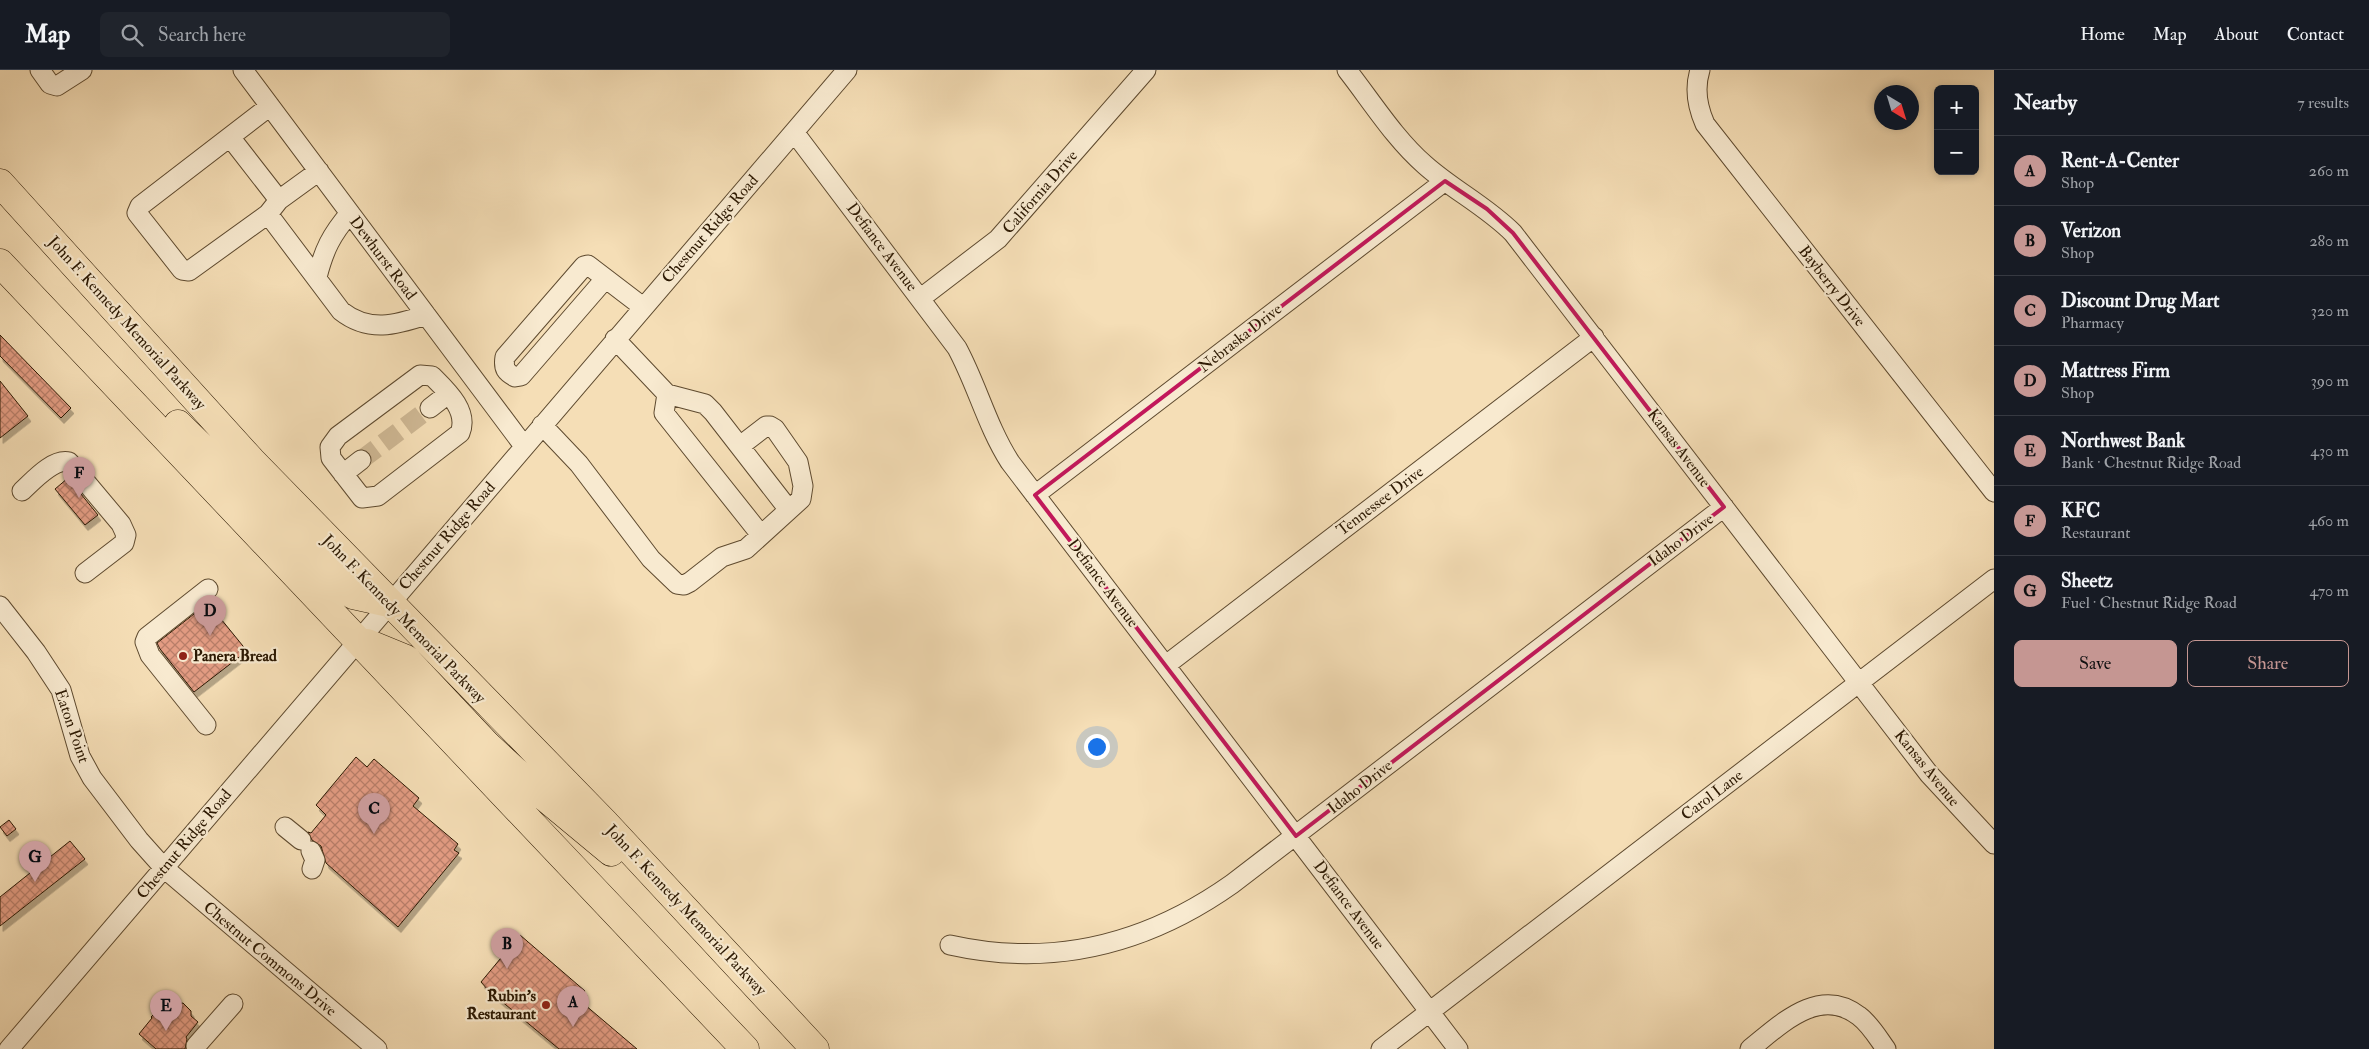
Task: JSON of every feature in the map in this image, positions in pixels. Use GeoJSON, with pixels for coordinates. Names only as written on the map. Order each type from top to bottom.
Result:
{"type":"FeatureCollection","features":[{"type":"Feature","properties":{"kind":"highway","name":"John F. Kennedy Memorial Parkway"},"geometry":{"type":"LineString","coordinates":[[0,183],[251,460],[605,823],[814,1049]]}},
{"type":"Feature","properties":{"kind":"highway"},"geometry":{"type":"LineString","coordinates":[[5,269],[66,315],[353,595],[389,603]]}},
{"type":"Feature","properties":{"kind":"highway"},"geometry":{"type":"LineString","coordinates":[[5,269],[745,1049]]}},
{"type":"Feature","properties":{"kind":"highway"},"geometry":{"type":"LineString","coordinates":[[358,639],[406,659],[487,745],[522,778],[594,837],[736,964]]}},
{"type":"Feature","properties":{"kind":"street"},"geometry":{"type":"LineString","coordinates":[[40,70],[50,84],[57,86],[82,70]]}},
{"type":"Feature","properties":{"kind":"street","name":"Dewhurst Road"},"geometry":{"type":"LineString","coordinates":[[243,70],[524,446]]}},
{"type":"Feature","properties":{"kind":"street","name":"Chestnut Ridge Road"},"geometry":{"type":"LineString","coordinates":[[9,1049],[847,70]]}},
{"type":"Feature","properties":{"kind":"street","name":"California Drive"},"geometry":{"type":"LineString","coordinates":[[921,298],[998,239],[1146,70]]}},
{"type":"Feature","properties":{"kind":"street","name":"Kansas Avenue"},"geometry":{"type":"LineString","coordinates":[[1347,70],[1411,152],[1444,182],[1487,209],[1513,233],[1934,780],[1994,844]]}},
{"type":"Feature","properties":{"kind":"street","name":"Bayberry Drive"},"geometry":{"type":"LineString","coordinates":[[1700,70],[1696,93],[1698,110],[1705,124],[1994,492]]}},
{"type":"Feature","properties":{"kind":"street"},"geometry":{"type":"LineString","coordinates":[[270,106],[140,206],[137,213],[182,270],[189,271],[319,171]]}},
{"type":"Feature","properties":{"kind":"street","name":"Defiance Avenue"},"geometry":{"type":"LineString","coordinates":[[794,132],[957,348],[973,380],[992,431],[1010,462],[1458,1049]]}},
{"type":"Feature","properties":{"kind":"street"},"geometry":{"type":"LineString","coordinates":[[230,136],[317,278],[341,311],[350,318],[372,325],[394,325],[426,315]]}},
{"type":"Feature","properties":{"kind":"street","name":"Nebraska Drive"},"geometry":{"type":"LineString","coordinates":[[1035,495],[1444,182]]}},
{"type":"Feature","properties":{"kind":"street"},"geometry":{"type":"LineString","coordinates":[[317,278],[324,251],[335,230],[350,213]]}},
{"type":"Feature","properties":{"kind":"street"},"geometry":{"type":"LineString","coordinates":[[486,395],[506,372],[515,377],[521,376],[605,279],[643,307]]}},
{"type":"Feature","properties":{"kind":"street","name":"Tennessee Drive"},"geometry":{"type":"LineString","coordinates":[[1166,666],[1594,337]]}},
{"type":"Feature","properties":{"kind":"street"},"geometry":{"type":"LineString","coordinates":[[615,340],[667,394],[705,404],[740,446],[788,510]]}},
{"type":"Feature","properties":{"kind":"street"},"geometry":{"type":"LineString","coordinates":[[430,408],[467,370]]}},
{"type":"Feature","properties":{"kind":"street"},"geometry":{"type":"LineString","coordinates":[[420,375],[432,376],[446,391],[462,412],[464,423],[460,433],[378,496],[362,498],[331,458],[330,447],[338,436],[420,375]]}},
{"type":"Feature","properties":{"kind":"street"},"geometry":{"type":"LineString","coordinates":[[667,394],[664,413],[761,535]]}},
{"type":"Feature","properties":{"kind":"street"},"geometry":{"type":"LineString","coordinates":[[542,425],[579,464],[651,559],[677,584],[690,582],[722,557],[746,549],[801,499],[803,486],[798,462],[774,429],[766,426],[740,446]]}},
{"type":"Feature","properties":{"kind":"street"},"geometry":{"type":"LineString","coordinates":[[343,474],[361,460]]}},
{"type":"Feature","properties":{"kind":"street"},"geometry":{"type":"LineString","coordinates":[[22,491],[55,464],[63,461],[69,462],[121,524],[126,535],[124,543],[85,573]]}},
{"type":"Feature","properties":{"kind":"street","name":"Idaho Drive"},"geometry":{"type":"LineString","coordinates":[[950,945],[978,951],[1039,954],[1069,951],[1128,938],[1156,928],[1209,900],[1296,836],[1724,507]]}},
{"type":"Feature","properties":{"kind":"street","name":"Carol Lane"},"geometry":{"type":"LineString","coordinates":[[1380,1049],[1433,1016],[1859,682],[1994,579]]}},
{"type":"Feature","properties":{"kind":"street"},"geometry":{"type":"LineString","coordinates":[[206,725],[150,655],[145,642],[147,637],[208,589]]}},
{"type":"Feature","properties":{"kind":"street","name":"Eaton Point"},"geometry":{"type":"LineString","coordinates":[[0,606],[36,652],[61,690],[80,756],[92,778],[139,840],[164,868]]}},
{"type":"Feature","properties":{"kind":"street"},"geometry":{"type":"LineString","coordinates":[[285,827],[308,853]]}},
{"type":"Feature","properties":{"kind":"street","name":"Chestnut Commons Drive"},"geometry":{"type":"LineString","coordinates":[[164,868],[377,1049]]}},
{"type":"Feature","properties":{"kind":"street"},"geometry":{"type":"LineString","coordinates":[[196,1046],[232,1004]]}},
{"type":"Feature","properties":{"kind":"street"},"geometry":{"type":"LineString","coordinates":[[1750,1049],[1792,1016],[1804,1009],[1823,1005],[1842,1007],[1859,1016],[1886,1049]]}},
{"type":"Feature","properties":{"kind":"highlighted area"},"geometry":{"type":"Polygon","coordinates":[[[1445,181],[1487,209],[1513,233],[1724,507],[1296,836],[1035,495],[1445,181]]]}},
{"type":"Feature","properties":{"kind":"building"},"geometry":{"type":"Polygon","coordinates":[[[0,335],[71,408],[61,418],[0,356],[0,335]]]}},
{"type":"Feature","properties":{"kind":"building"},"geometry":{"type":"Polygon","coordinates":[[[0,381],[28,416],[0,438],[0,381]]]}},
{"type":"Feature","properties":{"kind":"building"},"geometry":{"type":"Polygon","coordinates":[[[68,478],[98,515],[85,525],[55,489],[68,478]]]}},
{"type":"Feature","properties":{"kind":"building"},"geometry":{"type":"Polygon","coordinates":[[[208,603],[247,651],[194,692],[157,643],[208,603]]]}},
{"type":"Feature","properties":{"kind":"building"},"geometry":{"type":"Polygon","coordinates":[[[356,757],[367,767],[374,759],[419,798],[413,806],[458,844],[454,850],[459,853],[398,927],[326,863],[321,846],[312,840],[308,832],[311,833],[326,815],[316,805],[356,757]]]}},
{"type":"Feature","properties":{"kind":"building"},"geometry":{"type":"Polygon","coordinates":[[[9,820],[16,829],[7,836],[0,827],[9,820]]]}},
{"type":"Feature","properties":{"kind":"building"},"geometry":{"type":"Polygon","coordinates":[[[70,841],[85,859],[0,926],[0,897],[70,841]]]}},
{"type":"Feature","properties":{"kind":"building"},"geometry":{"type":"Polygon","coordinates":[[[520,935],[585,991],[578,999],[637,1049],[559,1049],[488,990],[481,982],[520,935]]]}},
{"type":"Feature","properties":{"kind":"building"},"geometry":{"type":"Polygon","coordinates":[[[170,998],[177,1004],[183,1003],[191,1011],[191,1016],[198,1022],[186,1037],[185,1049],[156,1049],[139,1034],[151,1017],[170,998]]]}},
{"type":"Feature","properties":{"kind":"tunnel"},"geometry":{"type":"LineString","coordinates":[[361,460],[430,408]]}},
{"type":"Feature","properties":{"kind":"place","name":"KFC"},"geometry":{"type":"Point","coordinates":[79,498]}},
{"type":"Feature","properties":{"kind":"place","name":"Mattress Firm"},"geometry":{"type":"Point","coordinates":[210,636]}},
{"type":"Feature","properties":{"kind":"place","name":"Panera Bread"},"geometry":{"type":"Point","coordinates":[183,656]}},
{"type":"Feature","properties":{"kind":"place","name":"Discount Drug Mart"},"geometry":{"type":"Point","coordinates":[374,834]}},
{"type":"Feature","properties":{"kind":"place","name":"Sheetz"},"geometry":{"type":"Point","coordinates":[35,882]}},
{"type":"Feature","properties":{"kind":"place","name":"Verizon"},"geometry":{"type":"Point","coordinates":[507,969]}},
{"type":"Feature","properties":{"kind":"place","name":"Rubin's Restaurant"},"geometry":{"type":"Point","coordinates":[546,1005]}},
{"type":"Feature","properties":{"kind":"place","name":"Rent-A-Center"},"geometry":{"type":"Point","coordinates":[573,1027]}},
{"type":"Feature","properties":{"kind":"place","name":"Northwest Bank"},"geometry":{"type":"Point","coordinates":[166,1031]}}]}
